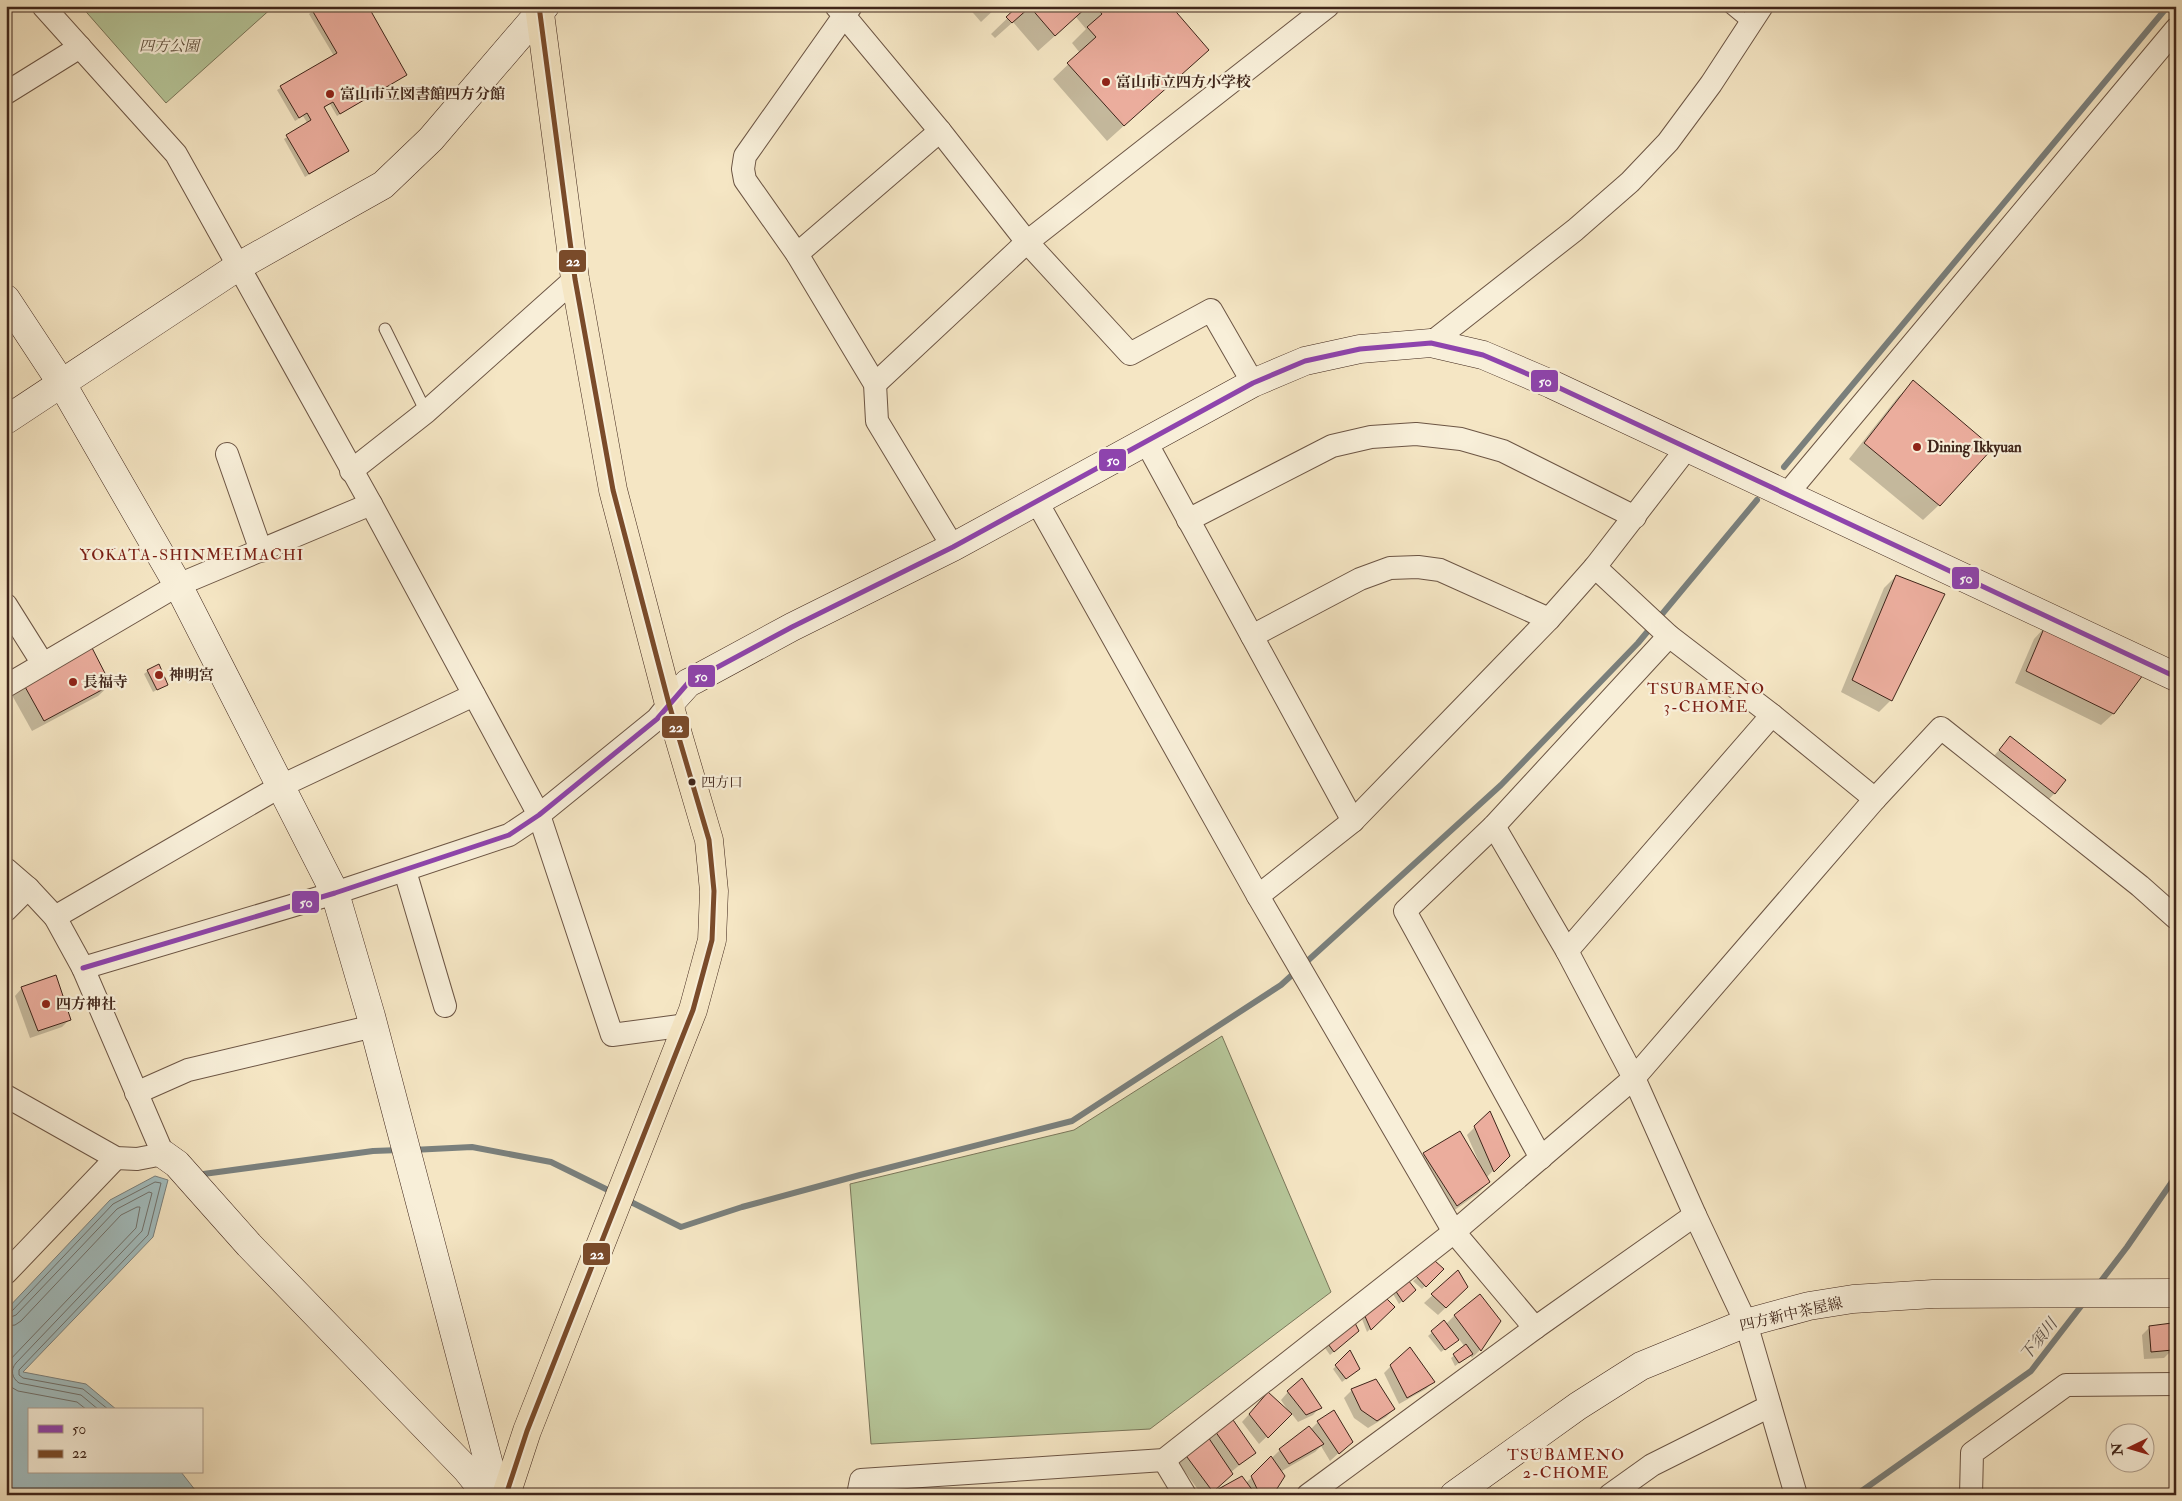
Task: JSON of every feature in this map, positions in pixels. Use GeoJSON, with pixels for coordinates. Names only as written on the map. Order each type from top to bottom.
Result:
{"type":"FeatureCollection","features":[{"type":"Feature","properties":{"kind":"highway"},"geometry":{"type":"LineString","coordinates":[[506,1495],[527,1431],[701,986],[712,940],[714,891],[709,840],[670,704],[613,490],[575,279],[542,8]]}},
{"type":"Feature","properties":{"kind":"street"},"geometry":{"type":"LineString","coordinates":[[43,6],[176,154],[351,471],[372,504],[539,815],[612,1035],[687,1025]]}},
{"type":"Feature","properties":{"kind":"street"},"geometry":{"type":"LineString","coordinates":[[875,384],[1026,242],[1328,6]]}},
{"type":"Feature","properties":{"kind":"street"},"geometry":{"type":"LineString","coordinates":[[6,420],[239,266],[383,185],[431,139],[542,8]]}},
{"type":"Feature","properties":{"kind":"street"},"geometry":{"type":"LineString","coordinates":[[953,547],[877,421],[875,384],[797,254],[744,180],[745,156],[844,10],[1026,242],[1130,354],[1211,310],[1253,383]]}},
{"type":"Feature","properties":{"kind":"street"},"geometry":{"type":"LineString","coordinates":[[1431,343],[1575,230],[1630,182],[1668,142],[1757,15]]}},
{"type":"Feature","properties":{"kind":"street"},"geometry":{"type":"LineString","coordinates":[[1787,494],[2176,29]]}},
{"type":"Feature","properties":{"kind":"street"},"geometry":{"type":"LineString","coordinates":[[6,93],[80,47]]}},
{"type":"Feature","properties":{"kind":"street"},"geometry":{"type":"LineString","coordinates":[[797,254],[940,132]]}},
{"type":"Feature","properties":{"kind":"street"},"geometry":{"type":"LineString","coordinates":[[351,471],[426,412],[575,279]]}},
{"type":"Feature","properties":{"kind":"street"},"geometry":{"type":"LineString","coordinates":[[6,299],[62,384],[178,585],[335,893],[374,1026],[497,1495]]}},
{"type":"Feature","properties":{"kind":"street"},"geometry":{"type":"LineString","coordinates":[[83,968],[335,893],[509,835],[539,815],[657,719],[688,683],[792,627],[953,547],[1253,383],[1305,361],[1360,349],[1431,343],[1483,355],[1551,384],[2176,677]]}},
{"type":"Feature","properties":{"kind":"street"},"geometry":{"type":"LineString","coordinates":[[1188,520],[1332,446],[1371,437],[1416,434],[1461,439],[1503,451],[1635,517]]}},
{"type":"Feature","properties":{"kind":"street"},"geometry":{"type":"LineString","coordinates":[[1146,442],[1353,821]]}},
{"type":"Feature","properties":{"kind":"street"},"geometry":{"type":"LineString","coordinates":[[1258,896],[1353,821],[1549,619],[1594,568],[1687,448]]}},
{"type":"Feature","properties":{"kind":"street"},"geometry":{"type":"LineString","coordinates":[[227,454],[261,551]]}},
{"type":"Feature","properties":{"kind":"street"},"geometry":{"type":"LineString","coordinates":[[1037,502],[1258,896],[1454,1232],[1535,1328]]}},
{"type":"Feature","properties":{"kind":"street"},"geometry":{"type":"LineString","coordinates":[[6,686],[178,585],[372,504]]}},
{"type":"Feature","properties":{"kind":"street"},"geometry":{"type":"LineString","coordinates":[[1252,636],[1360,579],[1390,568],[1418,567],[1440,570],[1549,619]]}},
{"type":"Feature","properties":{"kind":"street"},"geometry":{"type":"LineString","coordinates":[[1594,568],[1669,636],[1772,715],[1875,800]]}},
{"type":"Feature","properties":{"kind":"street"},"geometry":{"type":"LineString","coordinates":[[6,604],[43,664]]}},
{"type":"Feature","properties":{"kind":"street"},"geometry":{"type":"LineString","coordinates":[[1542,1158],[1404,911],[1494,826],[1669,636]]}},
{"type":"Feature","properties":{"kind":"street"},"geometry":{"type":"LineString","coordinates":[[56,917],[281,786],[474,695]]}},
{"type":"Feature","properties":{"kind":"street"},"geometry":{"type":"LineString","coordinates":[[1567,951],[1772,715]]}},
{"type":"Feature","properties":{"kind":"street"},"geometry":{"type":"LineString","coordinates":[[858,1495],[861,1480],[1164,1460],[1454,1232],[1634,1078],[1875,800],[1941,728],[2140,886],[2176,918]]}},
{"type":"Feature","properties":{"kind":"street"},"geometry":{"type":"LineString","coordinates":[[1494,826],[1567,951],[1634,1078],[1746,1323],[1796,1495]]}},
{"type":"Feature","properties":{"kind":"street"},"geometry":{"type":"LineString","coordinates":[[6,869],[28,888],[56,917],[83,968],[136,1093],[170,1159],[249,1245],[466,1469],[488,1495]]}},
{"type":"Feature","properties":{"kind":"street"},"geometry":{"type":"LineString","coordinates":[[405,871],[445,1006]]}},
{"type":"Feature","properties":{"kind":"street"},"geometry":{"type":"LineString","coordinates":[[6,910],[28,888]]}},
{"type":"Feature","properties":{"kind":"street"},"geometry":{"type":"LineString","coordinates":[[136,1093],[188,1070],[374,1026]]}},
{"type":"Feature","properties":{"kind":"street"},"geometry":{"type":"LineString","coordinates":[[6,1096],[116,1158],[170,1159]]}},
{"type":"Feature","properties":{"kind":"street"},"geometry":{"type":"LineString","coordinates":[[6,1273],[116,1158]]}},
{"type":"Feature","properties":{"kind":"street"},"geometry":{"type":"LineString","coordinates":[[1308,1495],[1535,1328],[1695,1214]]}},
{"type":"Feature","properties":{"kind":"street","name":"四方新中茶屋線"},"geometry":{"type":"LineString","coordinates":[[1454,1495],[1578,1406],[1641,1366],[1746,1323],[1809,1306],[1853,1299],[1933,1294],[2176,1293]]}},
{"type":"Feature","properties":{"kind":"street"},"geometry":{"type":"LineString","coordinates":[[1970,1495],[1972,1453],[2066,1385],[2176,1384]]}},
{"type":"Feature","properties":{"kind":"street"},"geometry":{"type":"LineString","coordinates":[[1610,1495],[1652,1465],[1770,1406]]}},
{"type":"Feature","properties":{"kind":"street"},"geometry":{"type":"LineString","coordinates":[[1164,1460],[1185,1495]]}},
{"type":"Feature","properties":{"kind":"lane"},"geometry":{"type":"LineString","coordinates":[[1728,6],[1757,15]]}},
{"type":"Feature","properties":{"kind":"lane"},"geometry":{"type":"LineString","coordinates":[[385,329],[426,412]]}},
{"type":"Feature","properties":{"kind":"green space","name":"四方公園"},"geometry":{"type":"Polygon","coordinates":[[[81,6],[274,6],[166,103],[81,6]]]}},
{"type":"Feature","properties":{"kind":"green space"},"geometry":{"type":"Polygon","coordinates":[[[1222,1036],[1331,1292],[1150,1429],[871,1444],[850,1184],[1074,1130],[1222,1036]]]}},
{"type":"Feature","properties":{"kind":"water"},"geometry":{"type":"Polygon","coordinates":[[[155,1176],[168,1180],[153,1237],[23,1372],[86,1384],[115,1408],[28,1408],[28,1474],[183,1474],[199,1495],[6,1495],[6,1310],[110,1200],[155,1176]]]}},
{"type":"Feature","properties":{"kind":"building","name":"富山市立図書館四方分館"},"geometry":{"type":"Polygon","coordinates":[[[318,6],[368,6],[407,75],[340,114],[333,102],[324,107],[349,151],[309,174],[286,135],[311,120],[307,113],[299,118],[280,86],[337,53],[312,10],[318,6]]]}},
{"type":"Feature","properties":{"kind":"building"},"geometry":{"type":"Polygon","coordinates":[[[1018,6],[1088,6],[1055,36],[1030,7],[1012,23],[1006,17],[1018,6]]]}},
{"type":"Feature","properties":{"kind":"building"},"geometry":{"type":"Polygon","coordinates":[[[1095,6],[1171,6],[1209,50],[1124,126],[1067,63],[1096,37],[1087,27],[1102,14],[1095,6]]]}},
{"type":"Feature","properties":{"kind":"building"},"geometry":{"type":"Polygon","coordinates":[[[1913,380],[1993,448],[1940,506],[1864,443],[1913,380]]]}},
{"type":"Feature","properties":{"kind":"building"},"geometry":{"type":"Polygon","coordinates":[[[1896,575],[1945,594],[1892,701],[1852,680],[1896,575]]]}},
{"type":"Feature","properties":{"kind":"building"},"geometry":{"type":"Polygon","coordinates":[[[2045,626],[2146,671],[2114,714],[2026,671],[2045,626]]]}},
{"type":"Feature","properties":{"kind":"building"},"geometry":{"type":"Polygon","coordinates":[[[88,640],[111,685],[44,721],[19,676],[88,640]]]}},
{"type":"Feature","properties":{"kind":"building"},"geometry":{"type":"Polygon","coordinates":[[[159,664],[168,685],[157,690],[147,670],[159,664]]]}},
{"type":"Feature","properties":{"kind":"building"},"geometry":{"type":"Polygon","coordinates":[[[2010,736],[2066,780],[2055,794],[1999,750],[2010,736]]]}},
{"type":"Feature","properties":{"kind":"building"},"geometry":{"type":"Polygon","coordinates":[[[56,975],[71,1020],[38,1031],[21,987],[56,975]]]}},
{"type":"Feature","properties":{"kind":"building"},"geometry":{"type":"Polygon","coordinates":[[[1490,1111],[1510,1156],[1494,1172],[1474,1126],[1490,1111]]]}},
{"type":"Feature","properties":{"kind":"building"},"geometry":{"type":"Polygon","coordinates":[[[1460,1131],[1490,1182],[1457,1206],[1423,1153],[1460,1131]]]}},
{"type":"Feature","properties":{"kind":"building"},"geometry":{"type":"Polygon","coordinates":[[[1435,1261],[1444,1269],[1426,1287],[1416,1276],[1435,1261]]]}},
{"type":"Feature","properties":{"kind":"building"},"geometry":{"type":"Polygon","coordinates":[[[1458,1270],[1468,1287],[1446,1308],[1431,1294],[1458,1270]]]}},
{"type":"Feature","properties":{"kind":"building"},"geometry":{"type":"Polygon","coordinates":[[[1408,1280],[1416,1290],[1403,1302],[1395,1290],[1408,1280]]]}},
{"type":"Feature","properties":{"kind":"building"},"geometry":{"type":"Polygon","coordinates":[[[1480,1294],[1501,1321],[1481,1351],[1454,1315],[1480,1294]]]}},
{"type":"Feature","properties":{"kind":"building"},"geometry":{"type":"Polygon","coordinates":[[[1385,1297],[1395,1307],[1371,1330],[1364,1314],[1385,1297]]]}},
{"type":"Feature","properties":{"kind":"building"},"geometry":{"type":"Polygon","coordinates":[[[1353,1319],[1359,1331],[1334,1352],[1328,1344],[1353,1319]]]}},
{"type":"Feature","properties":{"kind":"building"},"geometry":{"type":"Polygon","coordinates":[[[1444,1320],[1459,1340],[1445,1350],[1431,1331],[1444,1320]]]}},
{"type":"Feature","properties":{"kind":"building"},"geometry":{"type":"Polygon","coordinates":[[[2172,1323],[2173,1350],[2151,1352],[2149,1326],[2172,1323]]]}},
{"type":"Feature","properties":{"kind":"building"},"geometry":{"type":"Polygon","coordinates":[[[1466,1344],[1473,1354],[1459,1363],[1453,1354],[1466,1344]]]}},
{"type":"Feature","properties":{"kind":"building"},"geometry":{"type":"Polygon","coordinates":[[[1410,1347],[1435,1382],[1407,1398],[1390,1365],[1410,1347]]]}},
{"type":"Feature","properties":{"kind":"building"},"geometry":{"type":"Polygon","coordinates":[[[1350,1350],[1360,1369],[1346,1379],[1335,1365],[1350,1350]]]}},
{"type":"Feature","properties":{"kind":"building"},"geometry":{"type":"Polygon","coordinates":[[[1302,1378],[1322,1408],[1306,1415],[1287,1391],[1302,1378]]]}},
{"type":"Feature","properties":{"kind":"building"},"geometry":{"type":"Polygon","coordinates":[[[1376,1379],[1395,1409],[1377,1421],[1361,1410],[1351,1389],[1376,1379]]]}},
{"type":"Feature","properties":{"kind":"building"},"geometry":{"type":"Polygon","coordinates":[[[1268,1392],[1292,1414],[1268,1438],[1249,1414],[1268,1392]]]}},
{"type":"Feature","properties":{"kind":"building"},"geometry":{"type":"Polygon","coordinates":[[[1334,1410],[1353,1442],[1339,1454],[1317,1421],[1334,1410]]]}},
{"type":"Feature","properties":{"kind":"building"},"geometry":{"type":"Polygon","coordinates":[[[1231,1417],[1256,1453],[1239,1465],[1215,1431],[1231,1417]]]}},
{"type":"Feature","properties":{"kind":"building"},"geometry":{"type":"Polygon","coordinates":[[[1309,1426],[1324,1444],[1289,1464],[1279,1449],[1309,1426]]]}},
{"type":"Feature","properties":{"kind":"building"},"geometry":{"type":"Polygon","coordinates":[[[1206,1434],[1233,1474],[1213,1492],[1184,1453],[1206,1434]]]}},
{"type":"Feature","properties":{"kind":"building"},"geometry":{"type":"Polygon","coordinates":[[[1271,1456],[1285,1476],[1273,1495],[1260,1495],[1251,1476],[1271,1456]]]}},
{"type":"Feature","properties":{"kind":"building"},"geometry":{"type":"Polygon","coordinates":[[[1242,1476],[1256,1495],[1215,1495],[1213,1492],[1242,1476]]]}},
{"type":"Feature","properties":{"kind":"waterway"},"geometry":{"type":"LineString","coordinates":[[1784,467],[2168,6]]}},
{"type":"Feature","properties":{"kind":"waterway"},"geometry":{"type":"LineString","coordinates":[[625,1199],[681,1227],[742,1207],[860,1175],[1072,1121],[1281,985],[1501,785],[1638,643],[1757,500]]}},
{"type":"Feature","properties":{"kind":"waterway"},"geometry":{"type":"LineString","coordinates":[[412,1150],[472,1147],[551,1162],[614,1193]]}},
{"type":"Feature","properties":{"kind":"waterway"},"geometry":{"type":"LineString","coordinates":[[196,1175],[373,1151],[400,1150]]}},
{"type":"Feature","properties":{"kind":"waterway","name":"下須川"},"geometry":{"type":"LineString","coordinates":[[2098,1285],[2176,1176]]}},
{"type":"Feature","properties":{"kind":"waterway","name":"下須川"},"geometry":{"type":"LineString","coordinates":[[1856,1495],[2031,1371],[2085,1301]]}},
{"type":"Feature","properties":{"kind":"transit line","name":"22"},"geometry":{"type":"LineString","coordinates":[[506,1495],[527,1431],[693,1010],[712,940],[714,891],[709,840],[669,704],[613,490],[575,279],[539,6]]}},
{"type":"Feature","properties":{"kind":"transit line","name":"50"},"geometry":{"type":"LineString","coordinates":[[83,968],[335,893],[509,835],[539,815],[657,719],[688,683],[792,627],[953,547],[1253,383],[1305,361],[1360,349],[1431,343],[1483,355],[1551,384],[2176,677]]}},
{"type":"Feature","properties":{"kind":"place","name":"富山市立四方小学校"},"geometry":{"type":"Point","coordinates":[1106,82]}},
{"type":"Feature","properties":{"kind":"place","name":"富山市立図書館四方分館"},"geometry":{"type":"Point","coordinates":[330,94]}},
{"type":"Feature","properties":{"kind":"place","name":"Dining Ikkyuan"},"geometry":{"type":"Point","coordinates":[1917,447]}},
{"type":"Feature","properties":{"kind":"place","name":"神明宮"},"geometry":{"type":"Point","coordinates":[159,675]}},
{"type":"Feature","properties":{"kind":"place","name":"長福寺"},"geometry":{"type":"Point","coordinates":[73,682]}},
{"type":"Feature","properties":{"kind":"place","name":"四方口"},"geometry":{"type":"Point","coordinates":[692,782]}},
{"type":"Feature","properties":{"kind":"place","name":"四方神社"},"geometry":{"type":"Point","coordinates":[46,1004]}},
{"type":"Feature","properties":{"kind":"district","name":"YOKATA-SHINMEIMACHI"},"geometry":{"type":"Point","coordinates":[192,554]}},
{"type":"Feature","properties":{"kind":"district","name":"TSUBAMENO 3-CHOME"},"geometry":{"type":"Point","coordinates":[1706,697]}},
{"type":"Feature","properties":{"kind":"district","name":"TSUBAMENO 2-CHOME"},"geometry":{"type":"Point","coordinates":[1566,1463]}}]}
